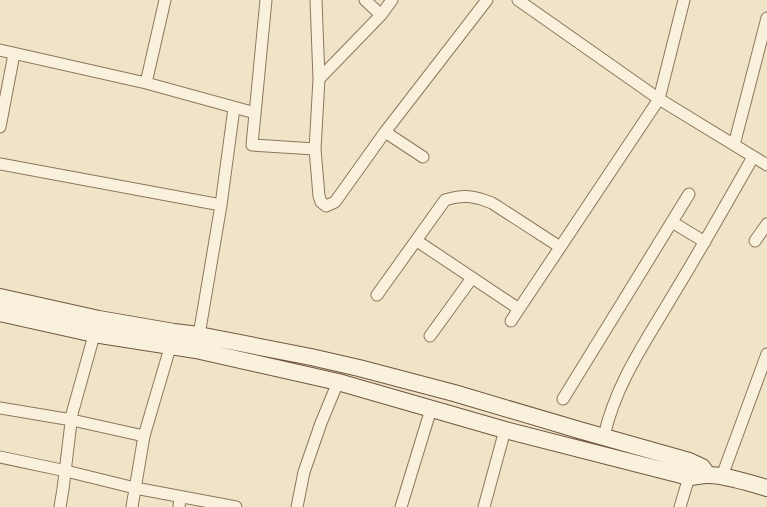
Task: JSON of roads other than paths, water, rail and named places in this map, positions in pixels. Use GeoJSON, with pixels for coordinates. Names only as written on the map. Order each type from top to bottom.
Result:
{"type":"FeatureCollection","features":[{"type":"Feature","properties":{"kind":"street"},"geometry":{"type":"LineString","coordinates":[[146,83],[165,0]]}},
{"type":"Feature","properties":{"kind":"street"},"geometry":{"type":"LineString","coordinates":[[266,0],[252,146],[315,148]]}},
{"type":"Feature","properties":{"kind":"street"},"geometry":{"type":"LineString","coordinates":[[316,0],[319,79],[315,148],[319,196],[321,202],[326,206],[335,202],[385,132],[487,0]]}},
{"type":"Feature","properties":{"kind":"street"},"geometry":{"type":"LineString","coordinates":[[365,0],[381,15]]}},
{"type":"Feature","properties":{"kind":"street"},"geometry":{"type":"LineString","coordinates":[[319,79],[381,15],[392,0]]}},
{"type":"Feature","properties":{"kind":"street"},"geometry":{"type":"LineString","coordinates":[[518,0],[659,99],[767,165]]}},
{"type":"Feature","properties":{"kind":"street"},"geometry":{"type":"LineString","coordinates":[[511,321],[659,99],[684,0]]}},
{"type":"Feature","properties":{"kind":"street"},"geometry":{"type":"LineString","coordinates":[[734,145],[767,18]]}},
{"type":"Feature","properties":{"kind":"street"},"geometry":{"type":"LineString","coordinates":[[0,50],[146,83],[255,113]]}},
{"type":"Feature","properties":{"kind":"street"},"geometry":{"type":"LineString","coordinates":[[0,126],[14,54]]}},
{"type":"Feature","properties":{"kind":"street"},"geometry":{"type":"LineString","coordinates":[[197,343],[221,205],[234,108]]}},
{"type":"Feature","properties":{"kind":"street"},"geometry":{"type":"LineString","coordinates":[[385,132],[424,157]]}},
{"type":"Feature","properties":{"kind":"street"},"geometry":{"type":"LineString","coordinates":[[604,436],[608,417],[628,370],[705,242],[753,157]]}},
{"type":"Feature","properties":{"kind":"street"},"geometry":{"type":"LineString","coordinates":[[0,164],[221,205]]}},
{"type":"Feature","properties":{"kind":"street"},"geometry":{"type":"LineString","coordinates":[[563,399],[689,194]]}},
{"type":"Feature","properties":{"kind":"street"},"geometry":{"type":"LineString","coordinates":[[376,295],[417,241],[445,200],[457,196],[480,198],[492,203],[560,246]]}},
{"type":"Feature","properties":{"kind":"street"},"geometry":{"type":"LineString","coordinates":[[672,222],[705,242]]}},
{"type":"Feature","properties":{"kind":"street"},"geometry":{"type":"LineString","coordinates":[[755,241],[767,224]]}},
{"type":"Feature","properties":{"kind":"street"},"geometry":{"type":"LineString","coordinates":[[417,241],[519,309]]}},
{"type":"Feature","properties":{"kind":"street"},"geometry":{"type":"LineString","coordinates":[[430,336],[472,278]]}},
{"type":"Feature","properties":{"kind":"street"},"geometry":{"type":"LineString","coordinates":[[1,301],[96,327]]}},
{"type":"Feature","properties":{"kind":"street"},"geometry":{"type":"LineString","coordinates":[[0,313],[197,343],[311,357],[454,392],[579,430],[689,460],[714,475]]}},
{"type":"Feature","properties":{"kind":"street"},"geometry":{"type":"LineString","coordinates":[[60,507],[72,420],[96,327]]}},
{"type":"Feature","properties":{"kind":"street"},"geometry":{"type":"LineString","coordinates":[[132,507],[144,436],[172,339]]}},
{"type":"Feature","properties":{"kind":"street"},"geometry":{"type":"LineString","coordinates":[[197,343],[505,430],[689,477],[714,475],[767,488]]}},
{"type":"Feature","properties":{"kind":"street"},"geometry":{"type":"LineString","coordinates":[[714,475],[767,354]]}},
{"type":"Feature","properties":{"kind":"street"},"geometry":{"type":"LineString","coordinates":[[297,507],[304,472],[321,423],[338,382]]}},
{"type":"Feature","properties":{"kind":"street"},"geometry":{"type":"LineString","coordinates":[[0,408],[72,420],[144,436]]}},
{"type":"Feature","properties":{"kind":"street"},"geometry":{"type":"LineString","coordinates":[[400,507],[431,409]]}},
{"type":"Feature","properties":{"kind":"street"},"geometry":{"type":"LineString","coordinates":[[484,507],[505,430]]}},
{"type":"Feature","properties":{"kind":"street"},"geometry":{"type":"LineString","coordinates":[[0,457],[135,488],[179,502],[230,506]]}},
{"type":"Feature","properties":{"kind":"street"},"geometry":{"type":"LineString","coordinates":[[680,507],[689,477]]}}]}
